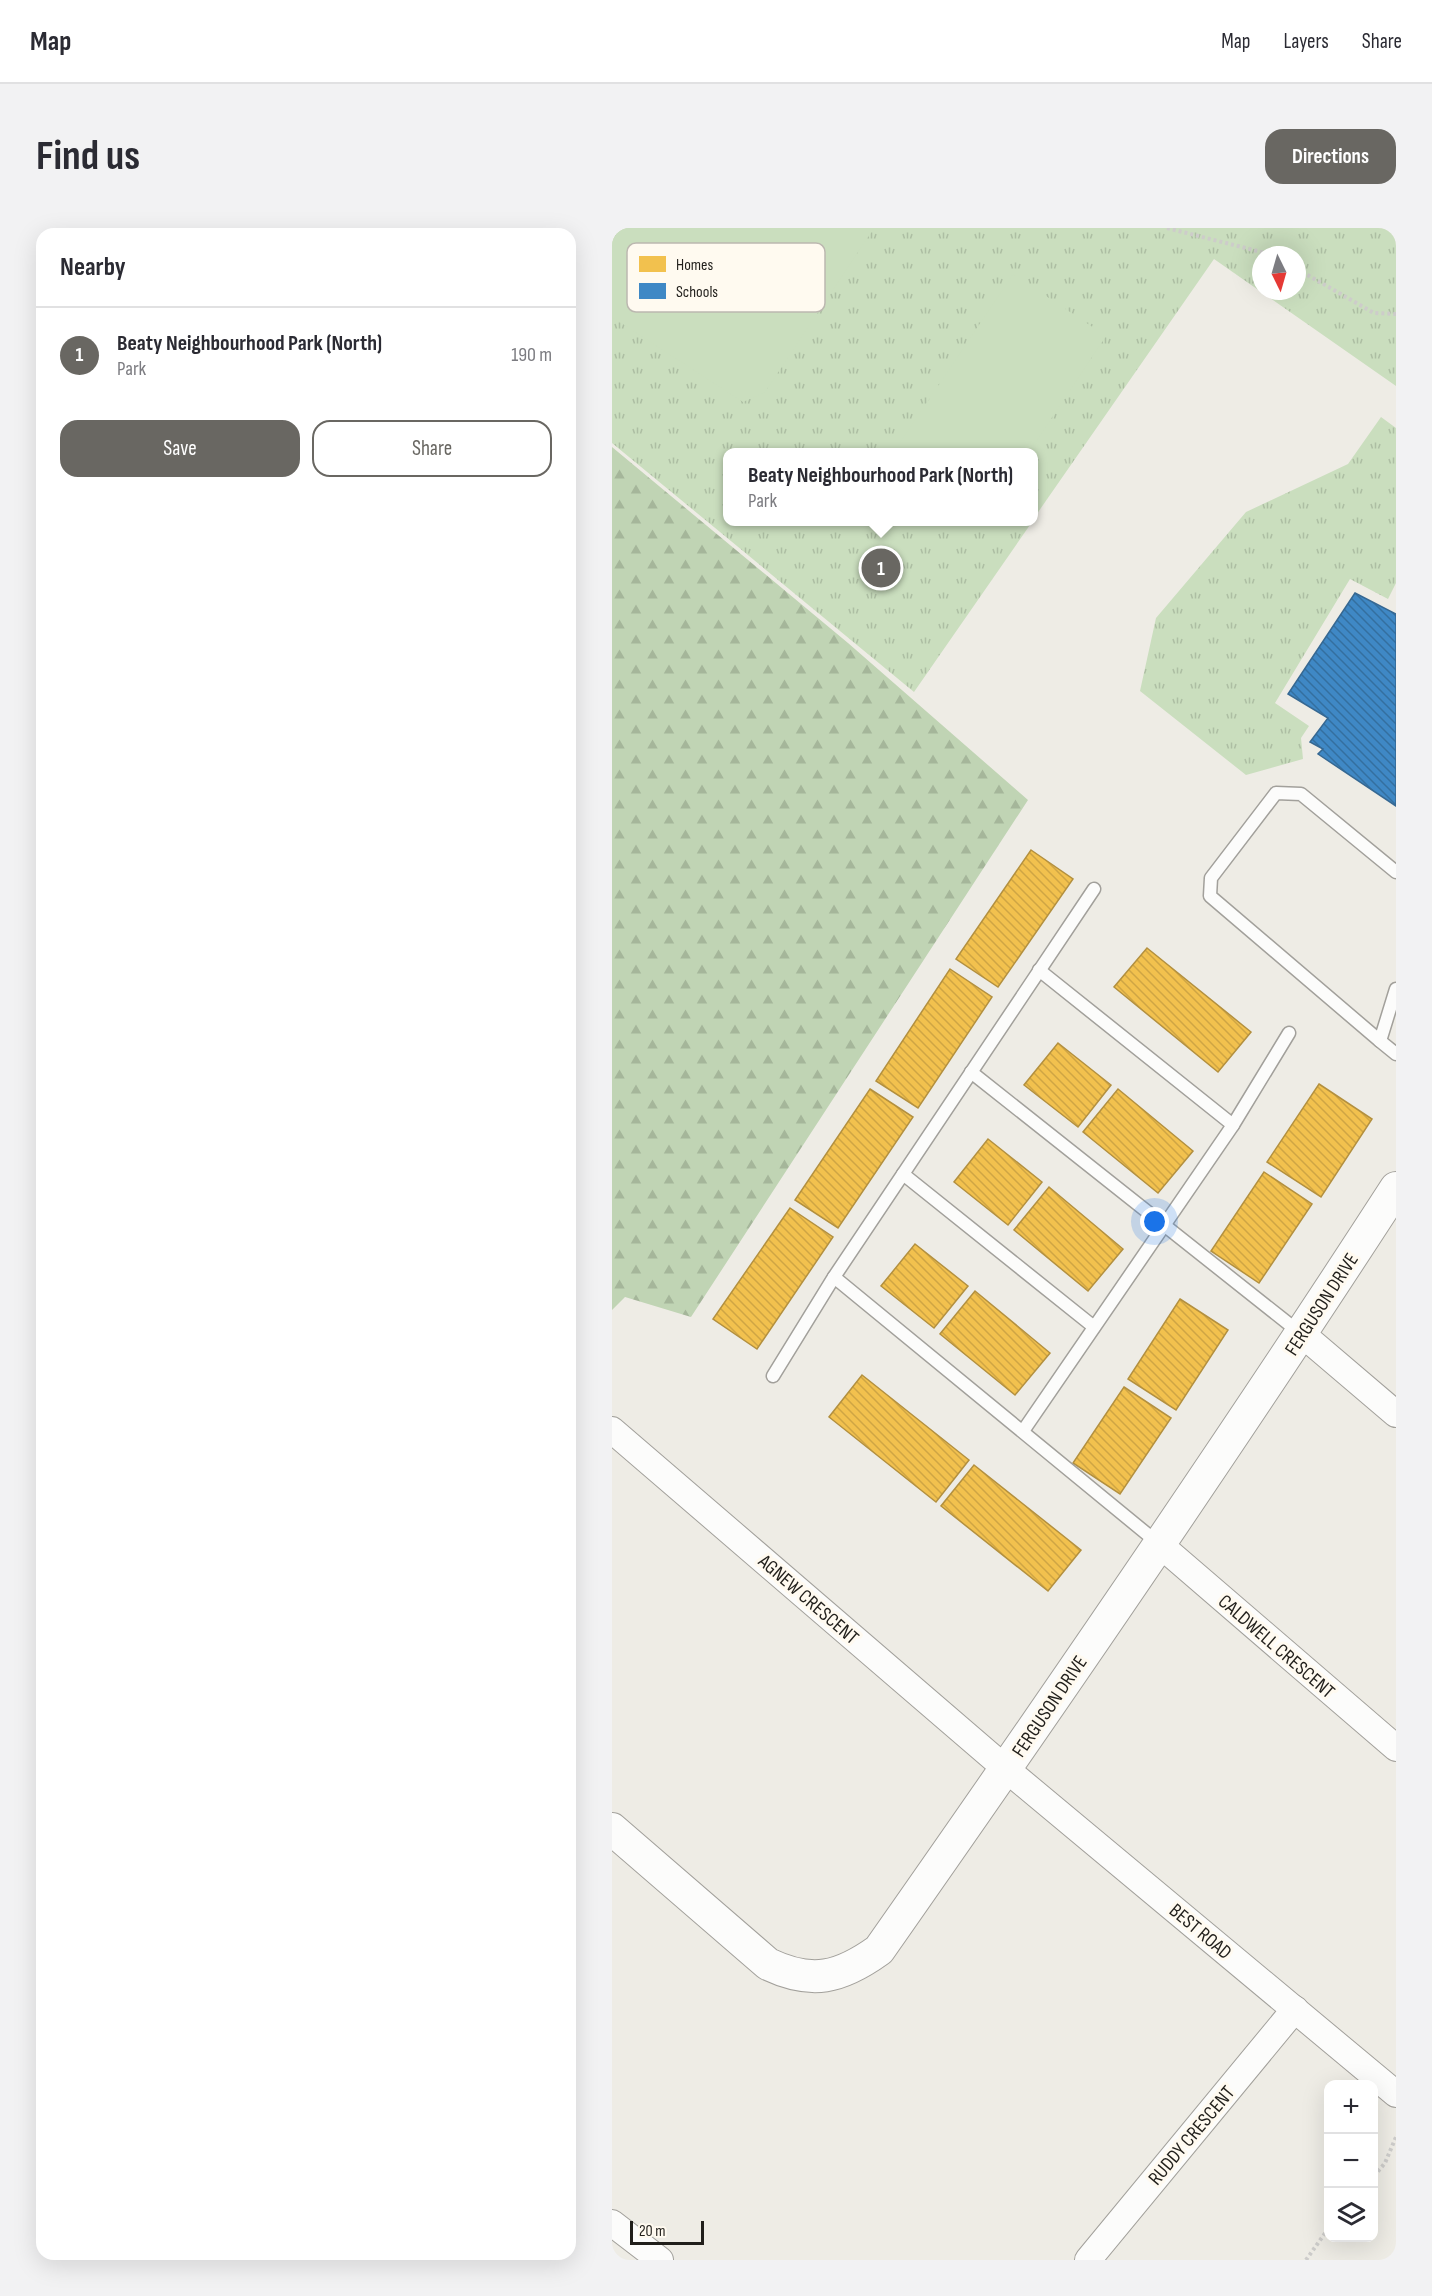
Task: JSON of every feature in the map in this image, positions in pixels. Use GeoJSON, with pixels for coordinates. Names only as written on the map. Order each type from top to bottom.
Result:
{"type":"FeatureCollection","features":[{"type":"Feature","properties":{"kind":"street","name":"FERGUSON DRIVE"},"geometry":{"type":"LineString","coordinates":[[612,1830],[768,1964],[790,1975],[819,1978],[854,1968],[879,1950],[1006,1769],[1302,1334],[1396,1188]]}},
{"type":"Feature","properties":{"kind":"street"},"geometry":{"type":"LineString","coordinates":[[1302,1334],[1396,1414]]}},
{"type":"Feature","properties":{"kind":"street","name":"AGNEW CRESCENT"},"geometry":{"type":"LineString","coordinates":[[612,1430],[1006,1769]]}},
{"type":"Feature","properties":{"kind":"street","name":"CALDWELL CRESCENT"},"geometry":{"type":"LineString","coordinates":[[1158,1544],[1396,1748]]}},
{"type":"Feature","properties":{"kind":"street","name":"BEST ROAD"},"geometry":{"type":"LineString","coordinates":[[1006,1769],[1396,2094]]}},
{"type":"Feature","properties":{"kind":"street","name":"RUDDY CRESCENT"},"geometry":{"type":"LineString","coordinates":[[1088,2260],[1294,2009]]}},
{"type":"Feature","properties":{"kind":"street"},"geometry":{"type":"LineString","coordinates":[[612,2223],[660,2260]]}},
{"type":"Feature","properties":{"kind":"lane"},"geometry":{"type":"LineString","coordinates":[[1396,872],[1301,794],[1276,793],[1211,878],[1210,896],[1396,1054]]}},
{"type":"Feature","properties":{"kind":"lane"},"geometry":{"type":"LineString","coordinates":[[773,1376],[834,1277],[1094,889]]}},
{"type":"Feature","properties":{"kind":"lane"},"geometry":{"type":"LineString","coordinates":[[1040,970],[1233,1125]]}},
{"type":"Feature","properties":{"kind":"lane"},"geometry":{"type":"LineString","coordinates":[[1380,1041],[1396,988]]}},
{"type":"Feature","properties":{"kind":"lane"},"geometry":{"type":"LineString","coordinates":[[1023,1431],[1233,1125],[1289,1033]]}},
{"type":"Feature","properties":{"kind":"lane"},"geometry":{"type":"LineString","coordinates":[[971,1072],[1302,1334]]}},
{"type":"Feature","properties":{"kind":"lane"},"geometry":{"type":"LineString","coordinates":[[903,1174],[1094,1327]]}},
{"type":"Feature","properties":{"kind":"lane"},"geometry":{"type":"LineString","coordinates":[[834,1277],[1158,1544]]}},
{"type":"Feature","properties":{"kind":"path"},"geometry":{"type":"LineString","coordinates":[[1167,228],[1252,249]]}},
{"type":"Feature","properties":{"kind":"path"},"geometry":{"type":"LineString","coordinates":[[1306,274],[1374,313],[1396,314]]}},
{"type":"Feature","properties":{"kind":"path"},"geometry":{"type":"LineString","coordinates":[[1378,2171],[1385,2163],[1396,2137]]}},
{"type":"Feature","properties":{"kind":"path"},"geometry":{"type":"LineString","coordinates":[[1306,2260],[1324,2236]]}},
{"type":"Feature","properties":{"kind":"green space"},"geometry":{"type":"Polygon","coordinates":[[[612,228],[1396,228],[1396,386],[1273,300],[1306,300],[1306,246],[1252,246],[1252,286],[1214,259],[1038,512],[1038,448],[723,448],[723,526],[1029,526],[914,692],[612,443],[612,228]]]}},
{"type":"Feature","properties":{"kind":"green space"},"geometry":{"type":"Polygon","coordinates":[[[612,228],[874,228],[825,302],[825,243],[627,243],[627,312],[818,312],[765,392],[743,402],[612,317],[612,228]]]}},
{"type":"Feature","properties":{"kind":"green space"},"geometry":{"type":"Polygon","coordinates":[[[1013,274],[1106,336],[1032,448],[897,448],[1013,274]]]}},
{"type":"Feature","properties":{"kind":"green space"},"geometry":{"type":"Polygon","coordinates":[[[1381,417],[1396,428],[1396,583],[1388,599],[1350,579],[1275,703],[1309,726],[1301,738],[1303,759],[1246,775],[1140,691],[1156,618],[1246,512],[1348,464],[1381,417]]]}},
{"type":"Feature","properties":{"kind":"green space"},"geometry":{"type":"Polygon","coordinates":[[[612,447],[848,643],[1028,800],[691,1317],[625,1297],[612,1310],[612,447]]]}},
{"type":"Feature","properties":{"kind":"building: Homes"},"geometry":{"type":"Polygon","coordinates":[[[1031,850],[1073,879],[998,987],[956,959],[1031,850]]]}},
{"type":"Feature","properties":{"kind":"building: Homes"},"geometry":{"type":"Polygon","coordinates":[[[1147,948],[1251,1032],[1218,1072],[1114,987],[1147,948]]]}},
{"type":"Feature","properties":{"kind":"building: Homes"},"geometry":{"type":"Polygon","coordinates":[[[950,969],[992,997],[918,1108],[876,1081],[950,969]]]}},
{"type":"Feature","properties":{"kind":"building: Homes"},"geometry":{"type":"Polygon","coordinates":[[[1058,1043],[1111,1085],[1078,1127],[1024,1085],[1058,1043]]]}},
{"type":"Feature","properties":{"kind":"building: Homes"},"geometry":{"type":"Polygon","coordinates":[[[1319,1084],[1372,1119],[1321,1197],[1267,1162],[1319,1084]]]}},
{"type":"Feature","properties":{"kind":"building: Homes"},"geometry":{"type":"Polygon","coordinates":[[[870,1089],[913,1117],[838,1228],[795,1200],[870,1089]]]}},
{"type":"Feature","properties":{"kind":"building: Homes"},"geometry":{"type":"Polygon","coordinates":[[[1118,1089],[1193,1151],[1158,1193],[1083,1132],[1118,1089]]]}},
{"type":"Feature","properties":{"kind":"building: Homes"},"geometry":{"type":"Polygon","coordinates":[[[988,1139],[1042,1182],[1008,1225],[954,1182],[988,1139]]]}},
{"type":"Feature","properties":{"kind":"building: Homes"},"geometry":{"type":"Polygon","coordinates":[[[1264,1172],[1312,1204],[1259,1283],[1211,1251],[1264,1172]]]}},
{"type":"Feature","properties":{"kind":"building: Homes"},"geometry":{"type":"Polygon","coordinates":[[[1049,1187],[1123,1249],[1088,1291],[1014,1230],[1049,1187]]]}},
{"type":"Feature","properties":{"kind":"building: Homes"},"geometry":{"type":"Polygon","coordinates":[[[790,1208],[833,1237],[757,1349],[713,1319],[790,1208]]]}},
{"type":"Feature","properties":{"kind":"building: Homes"},"geometry":{"type":"Polygon","coordinates":[[[915,1244],[968,1286],[934,1328],[881,1286],[915,1244]]]}},
{"type":"Feature","properties":{"kind":"building: Homes"},"geometry":{"type":"Polygon","coordinates":[[[975,1291],[1050,1353],[1015,1395],[940,1334],[975,1291]]]}},
{"type":"Feature","properties":{"kind":"building: Homes"},"geometry":{"type":"Polygon","coordinates":[[[1180,1299],[1228,1330],[1176,1410],[1128,1379],[1180,1299]]]}},
{"type":"Feature","properties":{"kind":"building: Homes"},"geometry":{"type":"Polygon","coordinates":[[[862,1375],[969,1460],[936,1502],[829,1417],[862,1375]]]}},
{"type":"Feature","properties":{"kind":"building: Homes"},"geometry":{"type":"Polygon","coordinates":[[[1124,1387],[1171,1418],[1120,1494],[1073,1463],[1124,1387]]]}},
{"type":"Feature","properties":{"kind":"building: Homes"},"geometry":{"type":"Polygon","coordinates":[[[974,1465],[1081,1550],[1048,1591],[941,1506],[974,1465]]]}},
{"type":"Feature","properties":{"kind":"building: Schools"},"geometry":{"type":"Polygon","coordinates":[[[1355,593],[1396,614],[1396,806],[1318,754],[1323,749],[1310,742],[1328,718],[1288,694],[1355,593]]]}},
{"type":"Feature","properties":{"kind":"place","name":"Beaty Neighbourhood Park (North)"},"geometry":{"type":"Point","coordinates":[881,568]}}]}
